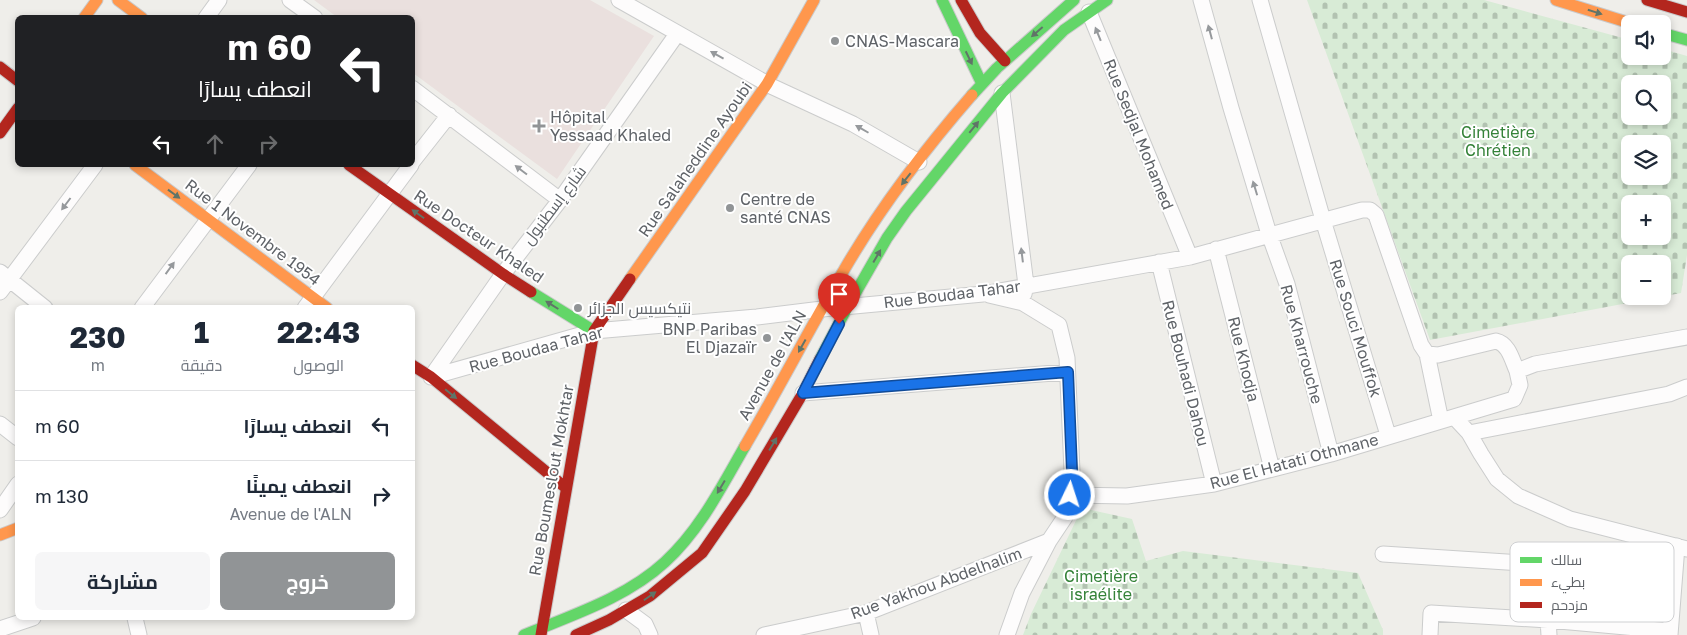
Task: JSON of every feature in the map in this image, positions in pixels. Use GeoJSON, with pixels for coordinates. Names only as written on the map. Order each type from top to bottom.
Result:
{"type":"FeatureCollection","features":[{"type":"Feature","properties":{"kind":"main road"},"geometry":{"type":"LineString","coordinates":[[86,15],[97,0]]}},
{"type":"Feature","properties":{"kind":"main road"},"geometry":{"type":"LineString","coordinates":[[118,0],[138,15]]}},
{"type":"Feature","properties":{"kind":"main road","name":"Rue Salaheddine Ayoubi"},"geometry":{"type":"LineString","coordinates":[[594,331],[767,84],[814,0]]}},
{"type":"Feature","properties":{"kind":"main road"},"geometry":{"type":"LineString","coordinates":[[942,0],[982,84]]}},
{"type":"Feature","properties":{"kind":"main road"},"geometry":{"type":"LineString","coordinates":[[961,0],[980,33],[995,52],[1005,60]]}},
{"type":"Feature","properties":{"kind":"main road","name":"Avenue de l'ALN"},"geometry":{"type":"LineString","coordinates":[[524,635],[542,632],[636,584],[665,562],[685,541],[707,511],[769,405],[844,269],[895,192],[945,126],[982,84],[1005,60],[1074,0]]}},
{"type":"Feature","properties":{"kind":"main road"},"geometry":{"type":"LineString","coordinates":[[576,635],[650,596],[702,553],[745,491],[803,393],[848,306],[887,238],[906,211],[1002,93],[1064,30],[1107,0]]}},
{"type":"Feature","properties":{"kind":"main road"},"geometry":{"type":"LineString","coordinates":[[1556,0],[1621,20]]}},
{"type":"Feature","properties":{"kind":"main road"},"geometry":{"type":"LineString","coordinates":[[1647,0],[1687,12]]}},
{"type":"Feature","properties":{"kind":"main road"},"geometry":{"type":"LineString","coordinates":[[1671,36],[1687,40]]}},
{"type":"Feature","properties":{"kind":"main road"},"geometry":{"type":"LineString","coordinates":[[0,67],[15,79]]}},
{"type":"Feature","properties":{"kind":"main road"},"geometry":{"type":"LineString","coordinates":[[0,133],[15,112]]}},
{"type":"Feature","properties":{"kind":"main road","name":"Rue 1 Novembre 1954"},"geometry":{"type":"LineString","coordinates":[[138,167],[207,218],[309,302]]}},
{"type":"Feature","properties":{"kind":"main road","name":"Rue Docteur Khaled"},"geometry":{"type":"LineString","coordinates":[[352,167],[503,274],[594,331]]}},
{"type":"Feature","properties":{"kind":"main road","name":"Rue Boumeslout Mokhtar"},"geometry":{"type":"LineString","coordinates":[[542,632],[594,331]]}},
{"type":"Feature","properties":{"kind":"main road"},"geometry":{"type":"LineString","coordinates":[[415,367],[430,377],[566,488]]}},
{"type":"Feature","properties":{"kind":"main road"},"geometry":{"type":"LineString","coordinates":[[415,382],[430,377]]}},
{"type":"Feature","properties":{"kind":"main road"},"geometry":{"type":"LineString","coordinates":[[0,535],[15,529]]}},
{"type":"Feature","properties":{"kind":"street"},"geometry":{"type":"LineString","coordinates":[[208,15],[219,0]]}},
{"type":"Feature","properties":{"kind":"street"},"geometry":{"type":"LineString","coordinates":[[290,0],[311,15]]}},
{"type":"Feature","properties":{"kind":"street"},"geometry":{"type":"LineString","coordinates":[[619,0],[767,84],[853,124],[919,162]]}},
{"type":"Feature","properties":{"kind":"street","name":"Rue Kharrouche"},"geometry":{"type":"LineString","coordinates":[[1201,0],[1233,117],[1286,284],[1331,454]]}},
{"type":"Feature","properties":{"kind":"street","name":"Rue Souci Mouffok"},"geometry":{"type":"LineString","coordinates":[[1260,0],[1323,220],[1388,436]]}},
{"type":"Feature","properties":{"kind":"street","name":"Rue Sedjal Mohamed"},"geometry":{"type":"LineString","coordinates":[[1089,12],[1190,257]]}},
{"type":"Feature","properties":{"kind":"street","name":"شارع إسطنبول"},"geometry":{"type":"LineString","coordinates":[[430,377],[503,274],[560,200],[677,34]]}},
{"type":"Feature","properties":{"kind":"street"},"geometry":{"type":"LineString","coordinates":[[415,90],[560,200]]}},
{"type":"Feature","properties":{"kind":"street"},"geometry":{"type":"LineString","coordinates":[[1002,93],[1026,285],[1023,303]]}},
{"type":"Feature","properties":{"kind":"street"},"geometry":{"type":"LineString","coordinates":[[415,160],[449,115]]}},
{"type":"Feature","properties":{"kind":"street"},"geometry":{"type":"LineString","coordinates":[[0,292],[5,276],[93,167]]}},
{"type":"Feature","properties":{"kind":"street"},"geometry":{"type":"LineString","coordinates":[[144,305],[246,167]]}},
{"type":"Feature","properties":{"kind":"street"},"geometry":{"type":"LineString","coordinates":[[309,302],[410,167]]}},
{"type":"Feature","properties":{"kind":"street","name":"Rue Boudaa Tahar"},"geometry":{"type":"LineString","coordinates":[[430,377],[594,331],[757,318],[848,306],[983,294],[1190,257],[1362,210],[1370,210],[1376,215],[1421,345],[1427,354]]}},
{"type":"Feature","properties":{"kind":"street","name":"Rue Khodja"},"geometry":{"type":"LineString","coordinates":[[1216,250],[1272,469]]}},
{"type":"Feature","properties":{"kind":"street","name":"Rue Bouhadi Dahou"},"geometry":{"type":"LineString","coordinates":[[1159,262],[1214,484]]}},
{"type":"Feature","properties":{"kind":"street"},"geometry":{"type":"LineString","coordinates":[[5,276],[41,305]]}},
{"type":"Feature","properties":{"kind":"street"},"geometry":{"type":"LineString","coordinates":[[983,294],[1023,303],[1059,325],[1067,358],[1068,372],[1072,471],[1070,495],[1065,518],[1049,541],[1022,593],[1007,635]]}},
{"type":"Feature","properties":{"kind":"street"},"geometry":{"type":"LineString","coordinates":[[1662,542],[1570,519],[1518,496],[1497,479],[1469,433],[1448,420],[1427,354],[1438,355],[1496,340],[1502,342],[1517,371],[1535,364],[1687,337]]}},
{"type":"Feature","properties":{"kind":"street","name":"Rue El Hatati Othmane"},"geometry":{"type":"LineString","coordinates":[[1070,495],[1128,496],[1214,484],[1331,454],[1514,399],[1520,385],[1517,371]]}},
{"type":"Feature","properties":{"kind":"street"},"geometry":{"type":"LineString","coordinates":[[803,393],[1068,372]]}},
{"type":"Feature","properties":{"kind":"street"},"geometry":{"type":"LineString","coordinates":[[1469,433],[1669,394],[1687,387]]}},
{"type":"Feature","properties":{"kind":"street"},"geometry":{"type":"LineString","coordinates":[[0,424],[15,436]]}},
{"type":"Feature","properties":{"kind":"street"},"geometry":{"type":"LineString","coordinates":[[0,510],[15,488]]}},
{"type":"Feature","properties":{"kind":"street","name":"Rue Yakhou Abdelhalim"},"geometry":{"type":"LineString","coordinates":[[766,635],[866,613],[1049,541]]}},
{"type":"Feature","properties":{"kind":"street"},"geometry":{"type":"LineString","coordinates":[[1674,584],[1682,547]]}},
{"type":"Feature","properties":{"kind":"street"},"geometry":{"type":"LineString","coordinates":[[1383,554],[1510,562]]}},
{"type":"Feature","properties":{"kind":"street"},"geometry":{"type":"LineString","coordinates":[[626,610],[645,624],[650,635]]}},
{"type":"Feature","properties":{"kind":"street"},"geometry":{"type":"LineString","coordinates":[[866,613],[871,635]]}},
{"type":"Feature","properties":{"kind":"street"},"geometry":{"type":"LineString","coordinates":[[1430,635],[1431,613],[1548,627],[1670,633]]}},
{"type":"Feature","properties":{"kind":"street"},"geometry":{"type":"LineString","coordinates":[[0,629],[27,620]]}},
{"type":"Feature","properties":{"kind":"street"},"geometry":{"type":"LineString","coordinates":[[136,620],[139,635]]}},
{"type":"Feature","properties":{"kind":"shaded area","name":"Hôpital Yessaad Khaled"},"geometry":{"type":"Polygon","coordinates":[[[314,0],[590,0],[654,36],[557,179],[415,74],[415,15],[334,15],[314,0]]]}},
{"type":"Feature","properties":{"kind":"green space","name":"Cimetière Chrétien"},"geometry":{"type":"Polygon","coordinates":[[[1307,0],[1484,0],[1621,38],[1621,65],[1671,65],[1671,51],[1687,56],[1687,255],[1681,293],[1671,295],[1671,255],[1621,255],[1621,304],[1430,340],[1307,0]]]}},
{"type":"Feature","properties":{"kind":"green space","name":"Cimetière israélite"},"geometry":{"type":"Polygon","coordinates":[[[1082,508],[1132,519],[1146,561],[1183,551],[1358,573],[1383,630],[1383,635],[1023,635],[1031,614],[1082,508]]]}},
{"type":"Feature","properties":{"kind":"traffic: fast"},"geometry":{"type":"LineString","coordinates":[[942,0],[982,84]]}},
{"type":"Feature","properties":{"kind":"traffic: fast"},"geometry":{"type":"LineString","coordinates":[[972,95],[997,68],[1074,0]]}},
{"type":"Feature","properties":{"kind":"traffic: fast"},"geometry":{"type":"LineString","coordinates":[[820,359],[887,238],[906,211],[1002,93],[1064,30],[1107,0]]}},
{"type":"Feature","properties":{"kind":"traffic: fast"},"geometry":{"type":"LineString","coordinates":[[1671,36],[1687,40]]}},
{"type":"Feature","properties":{"kind":"traffic: fast"},"geometry":{"type":"LineString","coordinates":[[531,292],[594,331]]}},
{"type":"Feature","properties":{"kind":"traffic: fast"},"geometry":{"type":"LineString","coordinates":[[524,635],[616,596],[650,575],[678,549],[700,522],[745,446]]}},
{"type":"Feature","properties":{"kind":"traffic: slow"},"geometry":{"type":"LineString","coordinates":[[86,15],[97,0]]}},
{"type":"Feature","properties":{"kind":"traffic: slow"},"geometry":{"type":"LineString","coordinates":[[118,0],[138,15]]}},
{"type":"Feature","properties":{"kind":"traffic: slow"},"geometry":{"type":"LineString","coordinates":[[630,279],[767,84],[814,0]]}},
{"type":"Feature","properties":{"kind":"traffic: slow"},"geometry":{"type":"LineString","coordinates":[[1556,0],[1621,20]]}},
{"type":"Feature","properties":{"kind":"traffic: slow"},"geometry":{"type":"LineString","coordinates":[[745,446],[858,247],[920,158],[972,95]]}},
{"type":"Feature","properties":{"kind":"traffic: slow"},"geometry":{"type":"LineString","coordinates":[[138,167],[323,305]]}},
{"type":"Feature","properties":{"kind":"traffic: slow"},"geometry":{"type":"LineString","coordinates":[[0,535],[15,529]]}},
{"type":"Feature","properties":{"kind":"traffic: jam"},"geometry":{"type":"LineString","coordinates":[[961,0],[980,33],[1005,61]]}},
{"type":"Feature","properties":{"kind":"traffic: jam"},"geometry":{"type":"LineString","coordinates":[[1647,0],[1687,12]]}},
{"type":"Feature","properties":{"kind":"traffic: jam"},"geometry":{"type":"LineString","coordinates":[[0,67],[15,79]]}},
{"type":"Feature","properties":{"kind":"traffic: jam"},"geometry":{"type":"LineString","coordinates":[[0,133],[15,112]]}},
{"type":"Feature","properties":{"kind":"traffic: jam"},"geometry":{"type":"LineString","coordinates":[[352,167],[531,292]]}},
{"type":"Feature","properties":{"kind":"traffic: jam"},"geometry":{"type":"LineString","coordinates":[[541,635],[594,331],[630,279]]}},
{"type":"Feature","properties":{"kind":"traffic: jam"},"geometry":{"type":"LineString","coordinates":[[576,635],[609,620],[650,596],[702,553],[745,491],[803,393],[820,359]]}},
{"type":"Feature","properties":{"kind":"traffic: jam"},"geometry":{"type":"LineString","coordinates":[[415,367],[431,377],[566,488]]}},
{"type":"Feature","properties":{"kind":"place","name":"CNAS-Mascara"},"geometry":{"type":"Point","coordinates":[835,41]}},
{"type":"Feature","properties":{"kind":"place","name":"Hôpital Yessaad Khaled"},"geometry":{"type":"Point","coordinates":[539,126]}},
{"type":"Feature","properties":{"kind":"place","name":"Centre de santé CNAS"},"geometry":{"type":"Point","coordinates":[730,208]}},
{"type":"Feature","properties":{"kind":"place","name":"نتيكسيس الجزائر"},"geometry":{"type":"Point","coordinates":[578,308]}},
{"type":"Feature","properties":{"kind":"place","name":"BNP Paribas El Djazaïr"},"geometry":{"type":"Point","coordinates":[767,338]}},
{"type":"Feature","properties":{"kind":"route"},"geometry":{"type":"LineString","coordinates":[[839,324],[803,393],[1068,372],[1072,471],[1070,495]]}}]}
